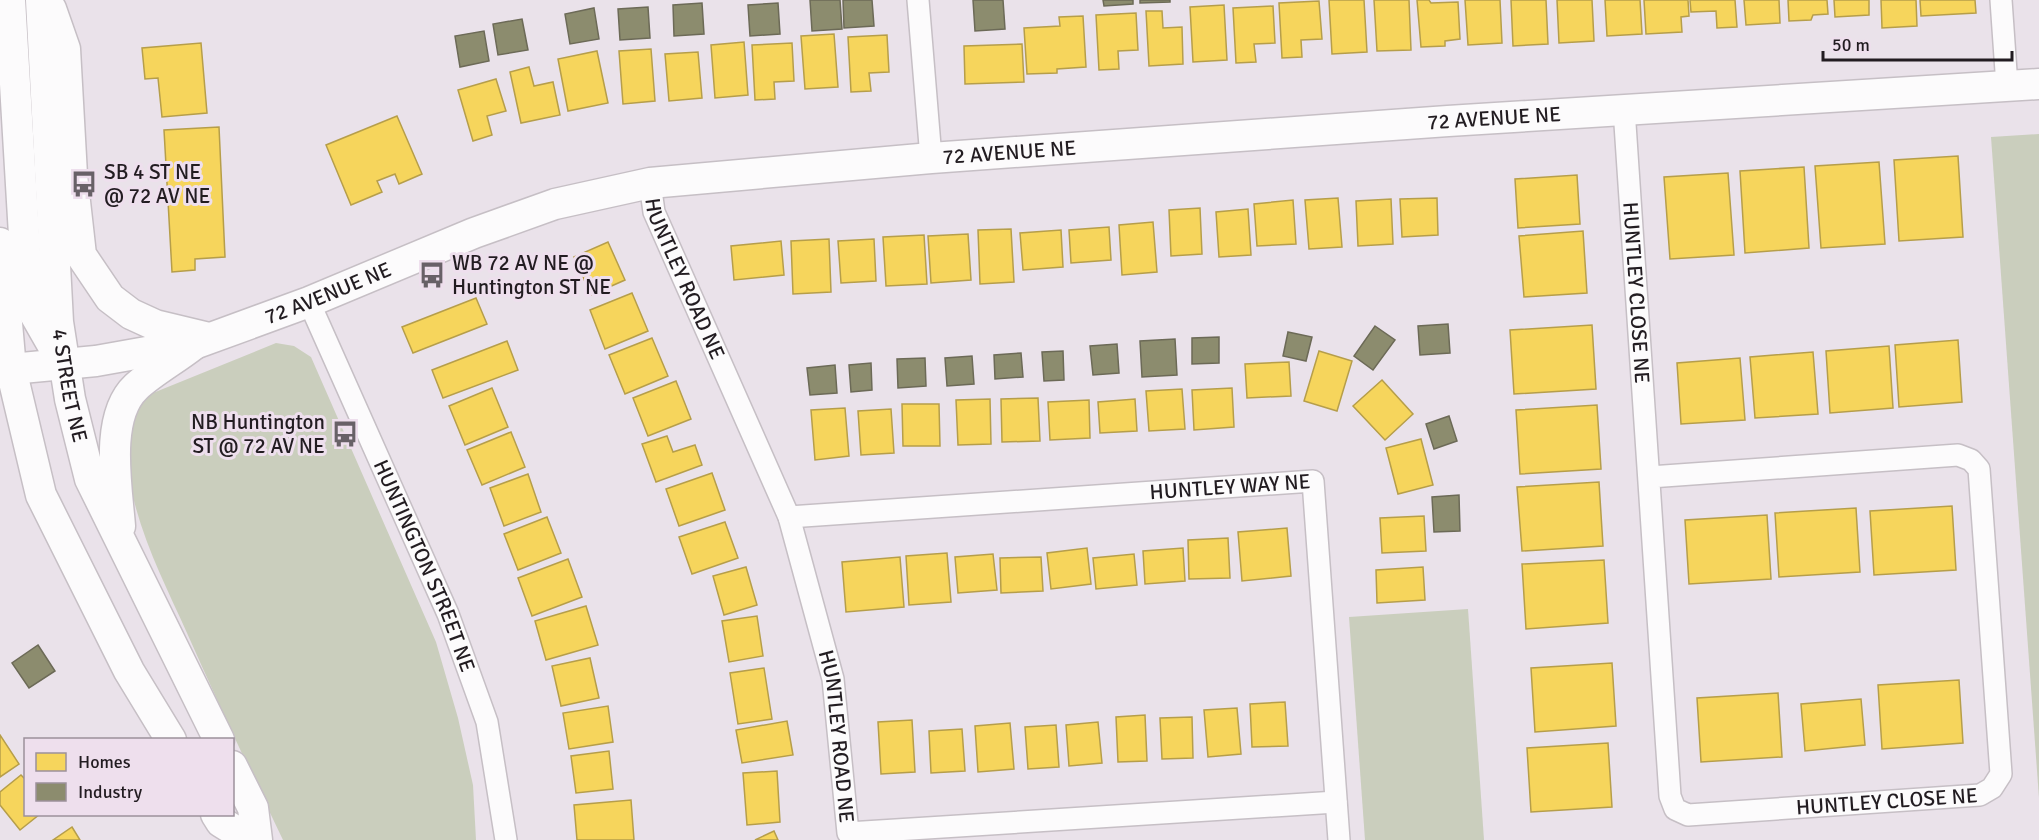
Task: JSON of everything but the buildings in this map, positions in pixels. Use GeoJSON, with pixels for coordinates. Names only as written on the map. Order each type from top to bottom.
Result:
{"type":"FeatureCollection","features":[{"type":"Feature","properties":{"kind":"street"},"geometry":{"type":"LineString","coordinates":[[10,0],[28,302],[63,364]]}},
{"type":"Feature","properties":{"kind":"street","name":"4 STREET NE"},"geometry":{"type":"LineString","coordinates":[[41,0],[58,322],[63,364],[90,479],[218,738]]}},
{"type":"Feature","properties":{"kind":"street"},"geometry":{"type":"LineString","coordinates":[[48,0],[65,49],[72,175],[81,255],[110,298],[131,314],[155,325],[202,340]]}},
{"type":"Feature","properties":{"kind":"street"},"geometry":{"type":"LineString","coordinates":[[918,0],[931,158]]}},
{"type":"Feature","properties":{"kind":"street"},"geometry":{"type":"LineString","coordinates":[[2001,0],[2007,86]]}},
{"type":"Feature","properties":{"kind":"street","name":"72 AVENUE NE"},"geometry":{"type":"LineString","coordinates":[[5,369],[96,361],[202,340],[309,302],[474,233],[555,204],[650,183],[931,158],[1624,109],[2039,84]]}},
{"type":"Feature","properties":{"kind":"street","name":"HUNTLEY CLOSE NE"},"geometry":{"type":"LineString","coordinates":[[1624,109],[1670,796],[1675,809],[1688,815],[1723,813],[1980,795],[1992,789],[2001,774],[1979,469],[1971,460],[1958,455],[1650,477]]}},
{"type":"Feature","properties":{"kind":"street","name":"HUNTLEY ROAD NE"},"geometry":{"type":"LineString","coordinates":[[650,183],[654,212],[789,517],[833,679],[848,833],[1336,802]]}},
{"type":"Feature","properties":{"kind":"street"},"geometry":{"type":"LineString","coordinates":[[0,243],[5,369],[41,495],[129,671],[170,738]]}},
{"type":"Feature","properties":{"kind":"street","name":"HUNTINGTON STREET NE"},"geometry":{"type":"LineString","coordinates":[[309,302],[448,614],[487,722],[507,840]]}},
{"type":"Feature","properties":{"kind":"street"},"geometry":{"type":"LineString","coordinates":[[121,543],[115,466],[116,434],[123,405],[135,388],[202,340]]}},
{"type":"Feature","properties":{"kind":"street","name":"HUNTLEY WAY NE"},"geometry":{"type":"LineString","coordinates":[[789,517],[1313,481],[1339,840]]}},
{"type":"Feature","properties":{"kind":"street"},"geometry":{"type":"LineString","coordinates":[[234,770],[253,808],[257,840]]}},
{"type":"Feature","properties":{"kind":"street"},"geometry":{"type":"LineString","coordinates":[[217,816],[220,822],[250,840]]}},
{"type":"Feature","properties":{"kind":"green space"},"geometry":{"type":"Polygon","coordinates":[[[2039,134],[2039,798],[1991,137],[2039,134]]]}},
{"type":"Feature","properties":{"kind":"green space"},"geometry":{"type":"Polygon","coordinates":[[[276,343],[294,346],[311,357],[436,642],[458,718],[473,785],[476,840],[283,840],[210,685],[148,544],[133,496],[127,448],[130,426],[140,407],[148,395],[276,343]]]}},
{"type":"Feature","properties":{"kind":"green space"},"geometry":{"type":"Polygon","coordinates":[[[1468,609],[1484,840],[1365,840],[1349,617],[1468,609]]]}},
{"type":"Feature","properties":{"kind":"place","name":"SB 4 ST NE @ 72 AV NE"},"geometry":{"type":"Point","coordinates":[84,184]}},
{"type":"Feature","properties":{"kind":"place","name":"WB 72 AV NE @ Huntington ST NE"},"geometry":{"type":"Point","coordinates":[432,275]}},
{"type":"Feature","properties":{"kind":"place","name":"NB Huntington ST @ 72 AV NE"},"geometry":{"type":"Point","coordinates":[345,434]}}]}
